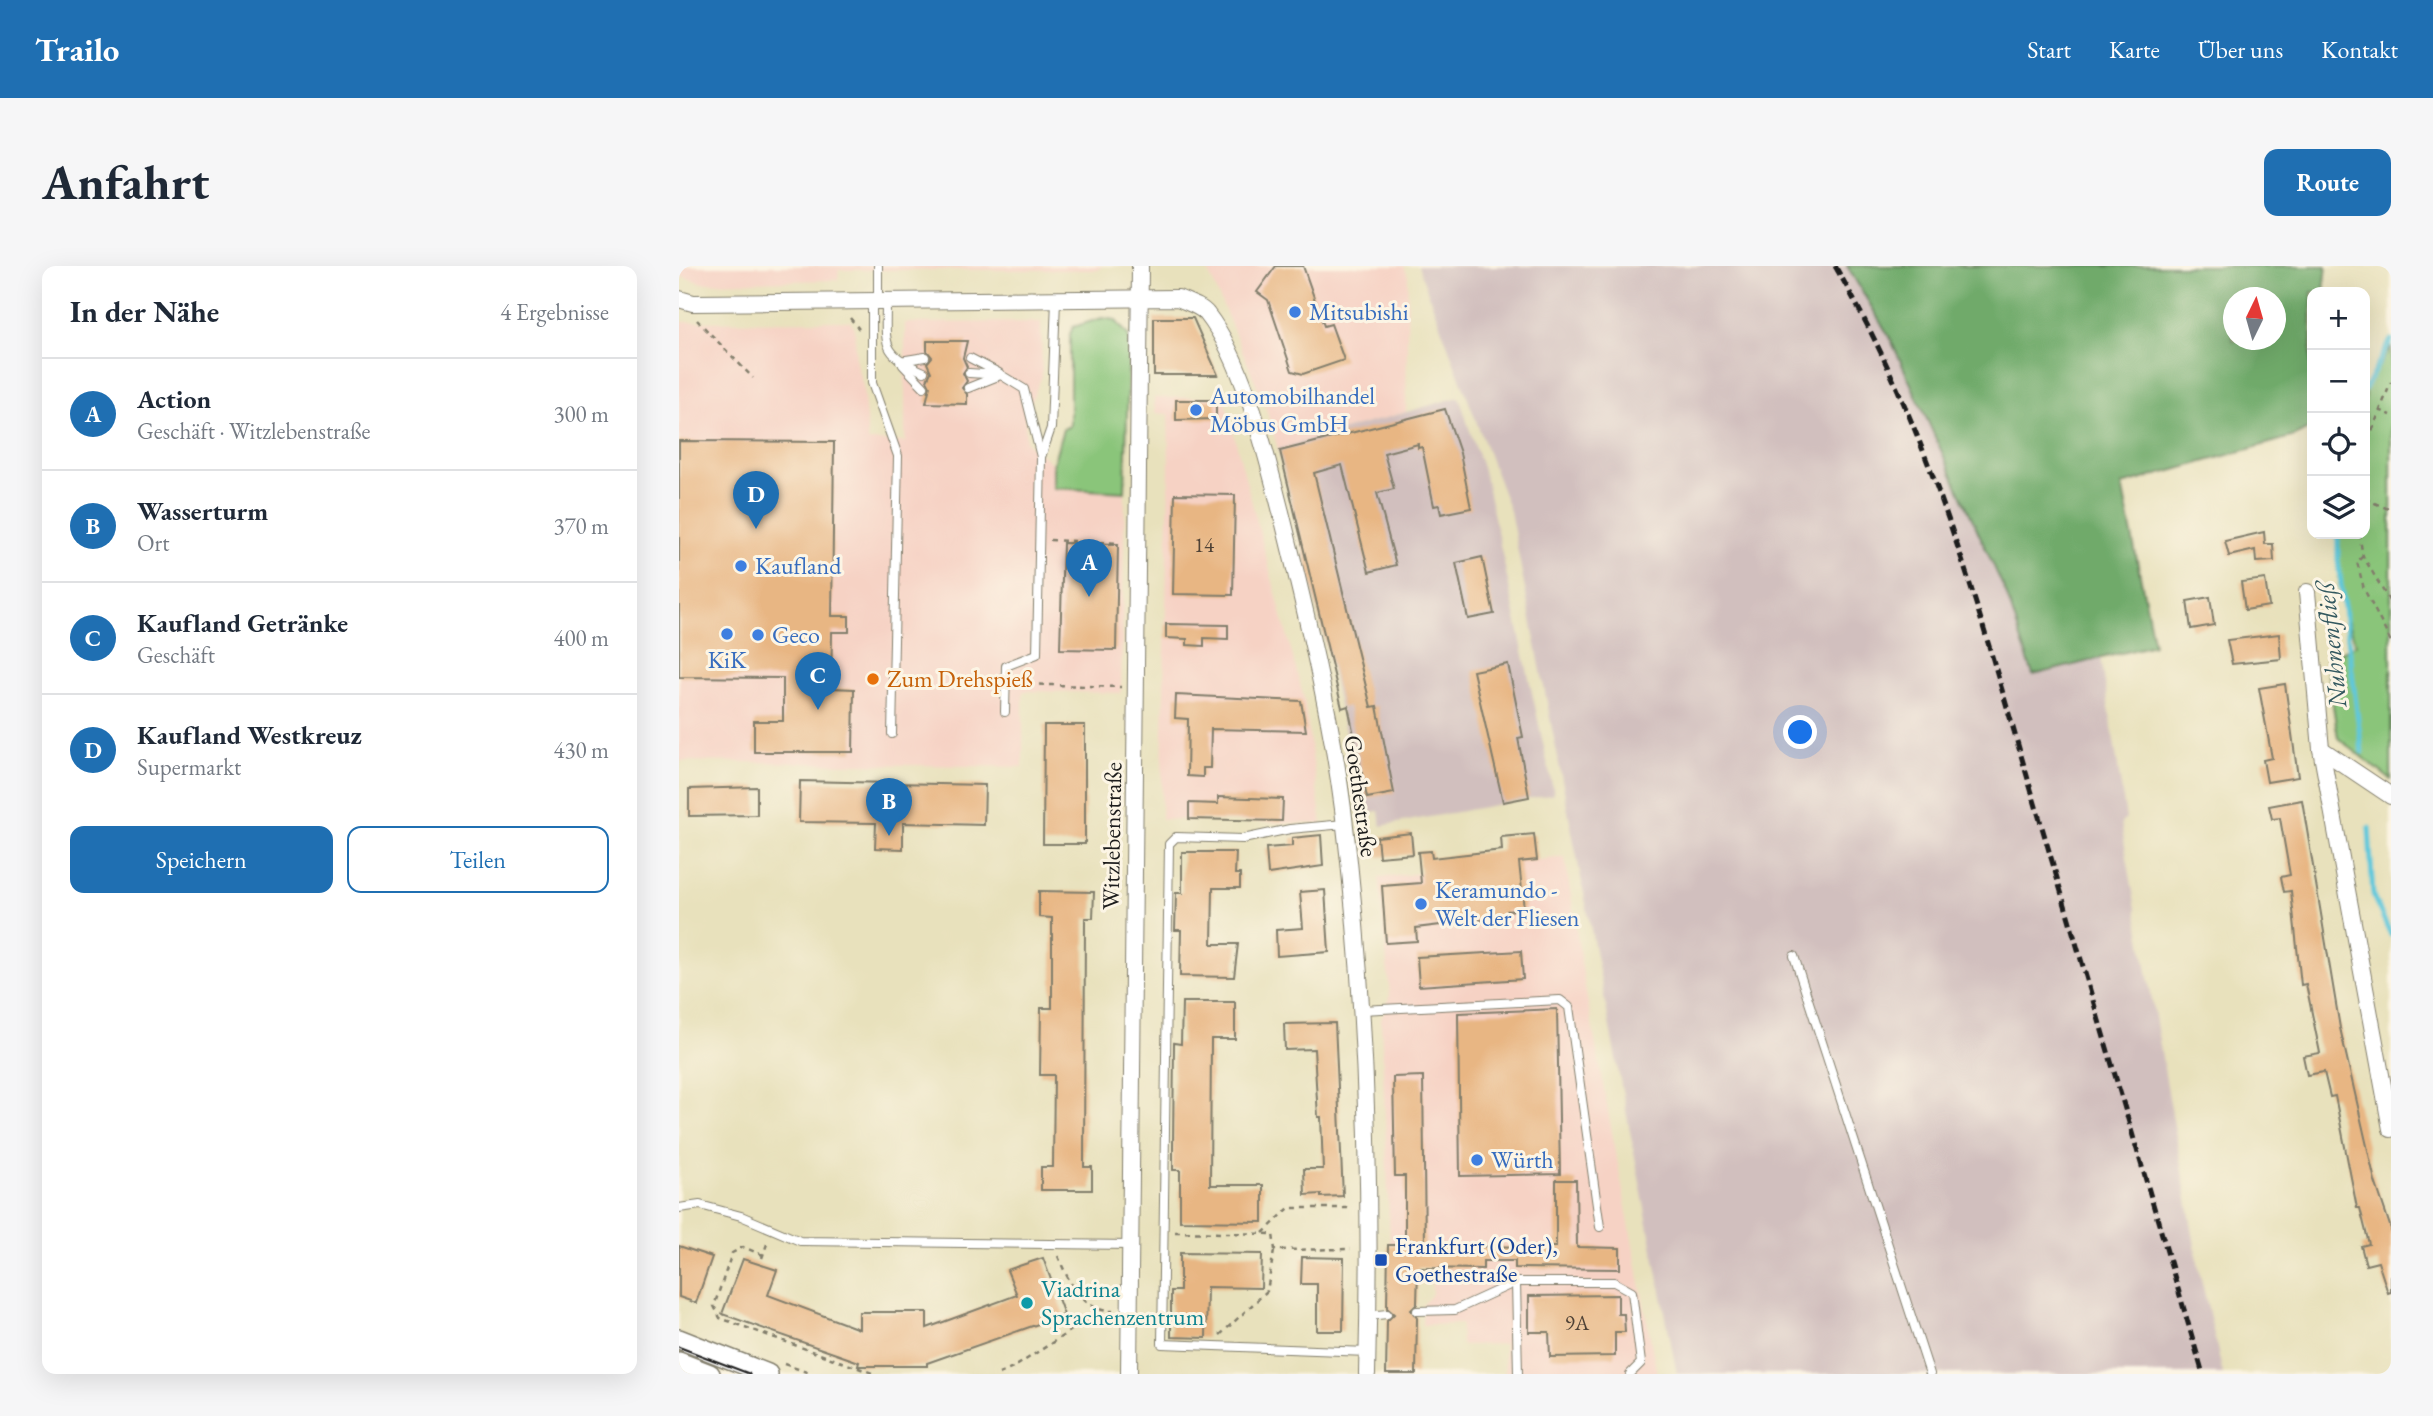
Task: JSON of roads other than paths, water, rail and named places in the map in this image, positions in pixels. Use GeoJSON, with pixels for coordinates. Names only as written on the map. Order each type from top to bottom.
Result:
{"type":"FeatureCollection","features":[{"type":"Feature","properties":{"kind":"street","name":"Witzlebenstraße"},"geometry":{"type":"LineString","coordinates":[[1129,1374],[1140,266]]}},
{"type":"Feature","properties":{"kind":"street","name":"Goethestraße"},"geometry":{"type":"LineString","coordinates":[[679,299],[693,303],[1178,298],[1206,312],[1233,360],[1265,447],[1306,613],[1344,824],[1362,1010],[1369,1208],[1367,1374]]}},
{"type":"Feature","properties":{"kind":"street"},"geometry":{"type":"LineString","coordinates":[[2308,592],[2321,749],[2390,1120]]}},
{"type":"Feature","properties":{"kind":"street"},"geometry":{"type":"LineString","coordinates":[[2321,749],[2391,796]]}},
{"type":"Feature","properties":{"kind":"street"},"geometry":{"type":"LineString","coordinates":[[710,1374],[679,1362],[683,1341],[768,1374]]}},
{"type":"Feature","properties":{"kind":"lane"},"geometry":{"type":"LineString","coordinates":[[878,266],[879,301],[872,383],[898,456],[892,734]]}},
{"type":"Feature","properties":{"kind":"lane"},"geometry":{"type":"LineString","coordinates":[[1041,457],[1051,428],[1056,299]]}},
{"type":"Feature","properties":{"kind":"lane"},"geometry":{"type":"LineString","coordinates":[[879,301],[886,342],[898,361],[924,387]]}},
{"type":"Feature","properties":{"kind":"lane"},"geometry":{"type":"LineString","coordinates":[[898,361],[925,357]]}},
{"type":"Feature","properties":{"kind":"lane"},"geometry":{"type":"LineString","coordinates":[[970,358],[1024,389],[1041,457],[1037,654],[1006,666],[1005,712]]}},
{"type":"Feature","properties":{"kind":"lane"},"geometry":{"type":"LineString","coordinates":[[898,361],[924,372]]}},
{"type":"Feature","properties":{"kind":"lane"},"geometry":{"type":"LineString","coordinates":[[969,373],[1001,375]]}},
{"type":"Feature","properties":{"kind":"lane"},"geometry":{"type":"LineString","coordinates":[[968,388],[1001,375]]}},
{"type":"Feature","properties":{"kind":"lane"},"geometry":{"type":"LineString","coordinates":[[1344,824],[1290,829],[1243,839],[1176,837],[1169,844],[1162,1345],[1368,1352]]}},
{"type":"Feature","properties":{"kind":"lane"},"geometry":{"type":"LineString","coordinates":[[1794,956],[1930,1374]]}},
{"type":"Feature","properties":{"kind":"lane"},"geometry":{"type":"LineString","coordinates":[[1362,1010],[1560,1000],[1569,1007],[1600,1227]]}},
{"type":"Feature","properties":{"kind":"lane"},"geometry":{"type":"LineString","coordinates":[[679,1208],[700,1205],[800,1241],[1131,1245]]}},
{"type":"Feature","properties":{"kind":"lane"},"geometry":{"type":"LineString","coordinates":[[1417,1311],[1455,1310],[1516,1282],[1614,1282],[1632,1292],[1641,1363],[1630,1374]]}},
{"type":"Feature","properties":{"kind":"lane"},"geometry":{"type":"LineString","coordinates":[[1516,1282],[1518,1374]]}},
{"type":"Feature","properties":{"kind":"lane"},"geometry":{"type":"LineString","coordinates":[[1368,1316],[1387,1314]]}},
{"type":"Feature","properties":{"kind":"waterway","name":"Nuhnenfließ"},"geometry":{"type":"LineString","coordinates":[[2370,380],[2391,340]]}},
{"type":"Feature","properties":{"kind":"waterway","name":"Nuhnenfließ"},"geometry":{"type":"LineString","coordinates":[[2338,539],[2338,560],[2362,752]]}},
{"type":"Feature","properties":{"kind":"waterway","name":"Nuhnenfließ"},"geometry":{"type":"LineString","coordinates":[[2369,828],[2373,896],[2391,935]]}},
{"type":"Feature","properties":{"kind":"tram line"},"geometry":{"type":"LineString","coordinates":[[679,1347],[750,1374]]}},
{"type":"Feature","properties":{"kind":"railway"},"geometry":{"type":"LineString","coordinates":[[1835,266],[1869,328],[1899,392],[1950,523],[2203,1374]]}},
{"type":"Feature","properties":{"kind":"place","name":"Mitsubishi"},"geometry":{"type":"Point","coordinates":[1295,312]}},
{"type":"Feature","properties":{"kind":"place","name":"Automobilhandel Möbus GmbH"},"geometry":{"type":"Point","coordinates":[1196,410]}},
{"type":"Feature","properties":{"kind":"place","name":"Kaufland Westkreuz"},"geometry":{"type":"Point","coordinates":[756,529]}},
{"type":"Feature","properties":{"kind":"place","name":"Kaufland"},"geometry":{"type":"Point","coordinates":[741,566]}},
{"type":"Feature","properties":{"kind":"place","name":"Action"},"geometry":{"type":"Point","coordinates":[1089,597]}},
{"type":"Feature","properties":{"kind":"place","name":"KiK"},"geometry":{"type":"Point","coordinates":[727,634]}},
{"type":"Feature","properties":{"kind":"place","name":"Geco"},"geometry":{"type":"Point","coordinates":[758,635]}},
{"type":"Feature","properties":{"kind":"place","name":"Zum Drehspieß"},"geometry":{"type":"Point","coordinates":[873,679]}},
{"type":"Feature","properties":{"kind":"place","name":"Kaufland Getränke"},"geometry":{"type":"Point","coordinates":[818,710]}},
{"type":"Feature","properties":{"kind":"place","name":"Wasserturm"},"geometry":{"type":"Point","coordinates":[889,836]}},
{"type":"Feature","properties":{"kind":"place","name":"Keramundo - Welt der Fliesen"},"geometry":{"type":"Point","coordinates":[1421,904]}},
{"type":"Feature","properties":{"kind":"place","name":"Würth"},"geometry":{"type":"Point","coordinates":[1477,1160]}},
{"type":"Feature","properties":{"kind":"place","name":"Frankfurt (Oder), Goethestraße"},"geometry":{"type":"Point","coordinates":[1381,1260]}},
{"type":"Feature","properties":{"kind":"place","name":"Viadrina Sprachenzentrum"},"geometry":{"type":"Point","coordinates":[1027,1303]}}]}
